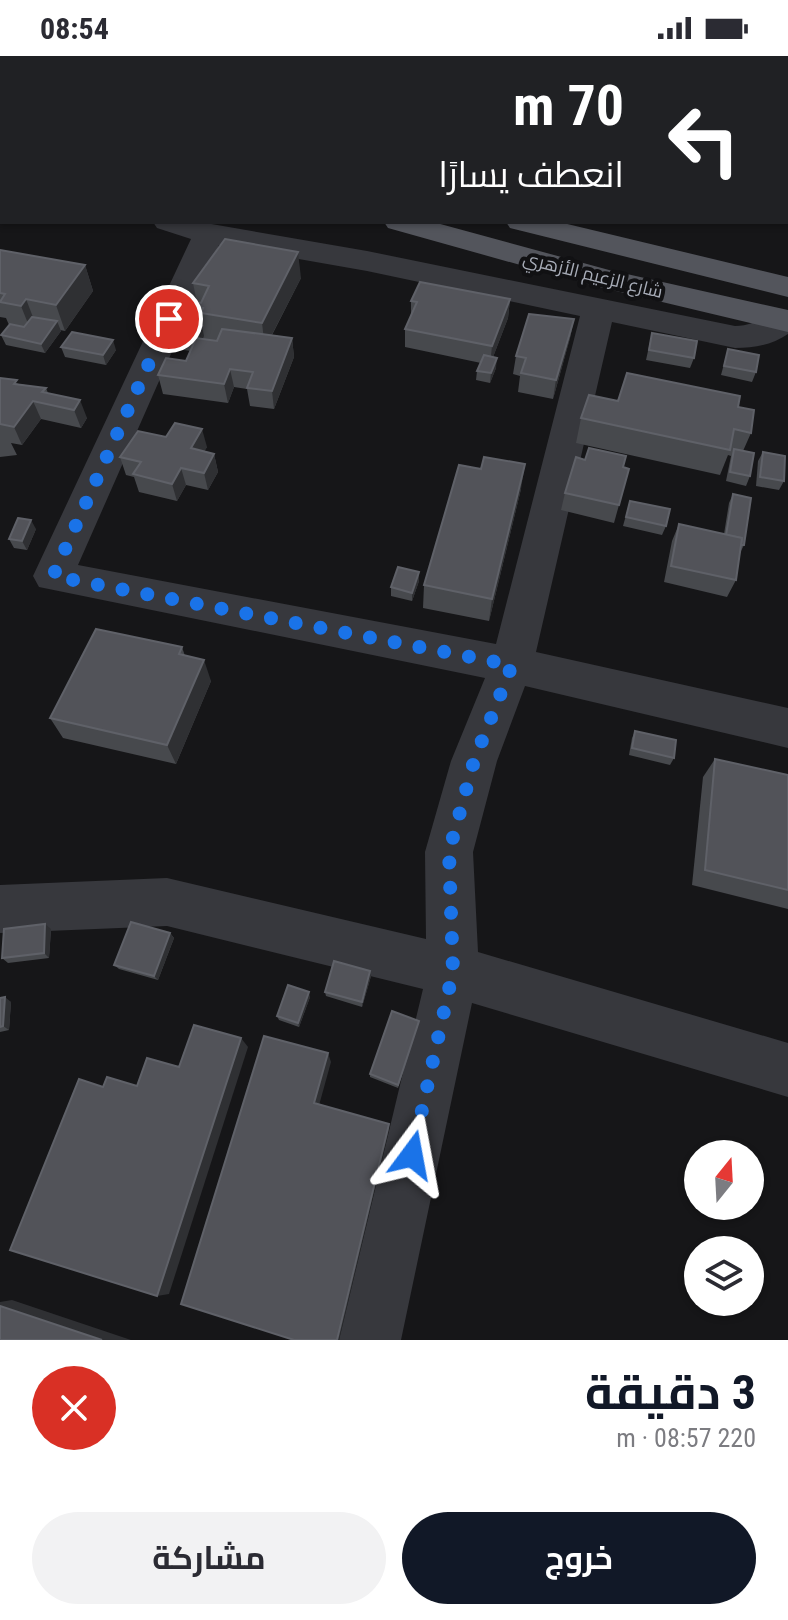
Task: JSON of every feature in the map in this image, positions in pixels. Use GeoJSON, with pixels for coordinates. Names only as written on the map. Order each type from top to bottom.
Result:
{"type":"FeatureCollection","features":[{"type":"Feature","properties":{"kind":"main road","name":"شارع الزعيم الأزهري"},"geometry":{"type":"LineString","coordinates":[[406,224],[606,279],[785,321]]}},
{"type":"Feature","properties":{"kind":"main road","name":"شارع الزعيم الأزهري"},"geometry":{"type":"LineString","coordinates":[[529,224],[788,287]]}},
{"type":"Feature","properties":{"kind":"street"},"geometry":{"type":"LineString","coordinates":[[175,224],[208,234],[367,261],[735,337],[758,337],[785,321]]}},
{"type":"Feature","properties":{"kind":"street"},"geometry":{"type":"LineString","coordinates":[[208,234],[53,576],[512,665],[788,728]]}},
{"type":"Feature","properties":{"kind":"street"},"geometry":{"type":"LineString","coordinates":[[370,1340],[453,971],[449,852],[474,761],[512,665],[598,311]]}},
{"type":"Feature","properties":{"kind":"street"},"geometry":{"type":"LineString","coordinates":[[0,909],[167,902],[453,971],[788,1070]]}},
{"type":"Feature","properties":{"kind":"building"},"geometry":{"type":"Polygon","coordinates":[[[225,239],[298,252],[262,323],[201,313],[203,308],[172,304],[174,299],[201,303],[209,286],[193,283],[225,239]]]}},
{"type":"Feature","properties":{"kind":"building"},"geometry":{"type":"Polygon","coordinates":[[[0,250],[85,265],[56,305],[26,299],[21,306],[0,302],[5,294],[0,293],[0,250]]]}},
{"type":"Feature","properties":{"kind":"building"},"geometry":{"type":"Polygon","coordinates":[[[420,282],[510,299],[492,346],[405,329],[417,302],[411,301],[420,282]]]}},
{"type":"Feature","properties":{"kind":"building"},"geometry":{"type":"Polygon","coordinates":[[[529,314],[574,319],[556,380],[521,373],[526,358],[516,356],[529,314]]]}},
{"type":"Feature","properties":{"kind":"building"},"geometry":{"type":"Polygon","coordinates":[[[32,317],[57,321],[41,344],[1,335],[10,324],[24,327],[32,317]]]}},
{"type":"Feature","properties":{"kind":"building"},"geometry":{"type":"Polygon","coordinates":[[[174,322],[202,326],[195,342],[166,338],[174,322]]]}},
{"type":"Feature","properties":{"kind":"building"},"geometry":{"type":"Polygon","coordinates":[[[222,329],[292,338],[272,391],[247,388],[253,372],[230,369],[224,384],[158,375],[166,358],[186,361],[196,338],[217,341],[222,329]]]}},
{"type":"Feature","properties":{"kind":"building"},"geometry":{"type":"Polygon","coordinates":[[[72,332],[113,340],[103,355],[61,347],[72,332]]]}},
{"type":"Feature","properties":{"kind":"building"},"geometry":{"type":"Polygon","coordinates":[[[652,333],[697,341],[694,358],[649,350],[652,333]]]}},
{"type":"Feature","properties":{"kind":"building"},"geometry":{"type":"Polygon","coordinates":[[[728,349],[759,355],[756,372],[724,366],[728,349]]]}},
{"type":"Feature","properties":{"kind":"building"},"geometry":{"type":"Polygon","coordinates":[[[484,355],[497,358],[491,373],[477,371],[484,355]]]}},
{"type":"Feature","properties":{"kind":"building"},"geometry":{"type":"Polygon","coordinates":[[[627,373],[740,396],[738,407],[754,410],[751,433],[734,429],[730,450],[581,418],[589,395],[618,401],[627,373]]]}},
{"type":"Feature","properties":{"kind":"building"},"geometry":{"type":"Polygon","coordinates":[[[0,378],[17,380],[14,384],[46,388],[42,392],[80,400],[74,410],[33,401],[14,427],[0,424],[0,378]]]}},
{"type":"Feature","properties":{"kind":"building"},"geometry":{"type":"Polygon","coordinates":[[[175,423],[202,429],[191,448],[214,454],[204,473],[181,468],[172,484],[133,474],[141,462],[120,457],[138,431],[166,437],[175,423]]]}},
{"type":"Feature","properties":{"kind":"building"},"geometry":{"type":"Polygon","coordinates":[[[589,448],[626,456],[623,467],[629,469],[619,505],[565,493],[576,457],[585,460],[589,448]]]}},
{"type":"Feature","properties":{"kind":"building"},"geometry":{"type":"Polygon","coordinates":[[[734,449],[754,453],[750,476],[730,472],[734,449]]]}},
{"type":"Feature","properties":{"kind":"building"},"geometry":{"type":"Polygon","coordinates":[[[763,452],[785,456],[784,481],[760,477],[763,452]]]}},
{"type":"Feature","properties":{"kind":"building"},"geometry":{"type":"Polygon","coordinates":[[[484,457],[525,464],[492,599],[424,585],[459,465],[481,469],[484,457]]]}},
{"type":"Feature","properties":{"kind":"building"},"geometry":{"type":"Polygon","coordinates":[[[733,494],[751,498],[744,545],[741,545],[742,538],[726,535],[733,494]]]}},
{"type":"Feature","properties":{"kind":"building"},"geometry":{"type":"Polygon","coordinates":[[[630,501],[670,509],[666,526],[626,517],[630,501]]]}},
{"type":"Feature","properties":{"kind":"building"},"geometry":{"type":"Polygon","coordinates":[[[18,518],[31,520],[22,541],[9,539],[18,518]]]}},
{"type":"Feature","properties":{"kind":"building"},"geometry":{"type":"Polygon","coordinates":[[[679,524],[742,538],[736,580],[671,566],[679,524]]]}},
{"type":"Feature","properties":{"kind":"building"},"geometry":{"type":"Polygon","coordinates":[[[398,567],[419,572],[412,593],[391,587],[398,567]]]}},
{"type":"Feature","properties":{"kind":"building"},"geometry":{"type":"Polygon","coordinates":[[[96,629],[182,647],[179,654],[204,660],[167,745],[50,718],[96,629]]]}},
{"type":"Feature","properties":{"kind":"building"},"geometry":{"type":"Polygon","coordinates":[[[635,731],[676,740],[674,758],[632,748],[635,731]]]}},
{"type":"Feature","properties":{"kind":"building"},"geometry":{"type":"Polygon","coordinates":[[[715,759],[788,775],[788,890],[705,870],[715,759]]]}},
{"type":"Feature","properties":{"kind":"building"},"geometry":{"type":"Polygon","coordinates":[[[131,922],[170,933],[154,976],[114,965],[131,922]]]}},
{"type":"Feature","properties":{"kind":"building"},"geometry":{"type":"Polygon","coordinates":[[[45,924],[44,953],[2,958],[4,929],[45,924]]]}},
{"type":"Feature","properties":{"kind":"building"},"geometry":{"type":"Polygon","coordinates":[[[334,961],[370,971],[362,1002],[325,992],[334,961]]]}},
{"type":"Feature","properties":{"kind":"building"},"geometry":{"type":"Polygon","coordinates":[[[288,985],[309,992],[298,1023],[277,1016],[288,985]]]}},
{"type":"Feature","properties":{"kind":"building"},"geometry":{"type":"Polygon","coordinates":[[[5,997],[3,1026],[0,1027],[0,998],[5,997]]]}},
{"type":"Feature","properties":{"kind":"building"},"geometry":{"type":"Polygon","coordinates":[[[392,1011],[419,1021],[398,1085],[370,1074],[392,1011]]]}},
{"type":"Feature","properties":{"kind":"building"},"geometry":{"type":"Polygon","coordinates":[[[194,1025],[241,1038],[157,1296],[10,1250],[79,1079],[103,1087],[107,1077],[137,1086],[147,1058],[179,1067],[194,1025]]]}},
{"type":"Feature","properties":{"kind":"building"},"geometry":{"type":"Polygon","coordinates":[[[264,1036],[328,1053],[314,1103],[389,1124],[337,1340],[294,1340],[181,1304],[264,1036]]]}},
{"type":"Feature","properties":{"kind":"building"},"geometry":{"type":"Polygon","coordinates":[[[0,1306],[102,1340],[0,1340],[0,1306]]]}},
{"type":"Feature","properties":{"kind":"route"},"geometry":{"type":"LineString","coordinates":[[169,319],[53,576],[512,665],[474,761],[449,852],[453,971],[412,1155]]}}]}
